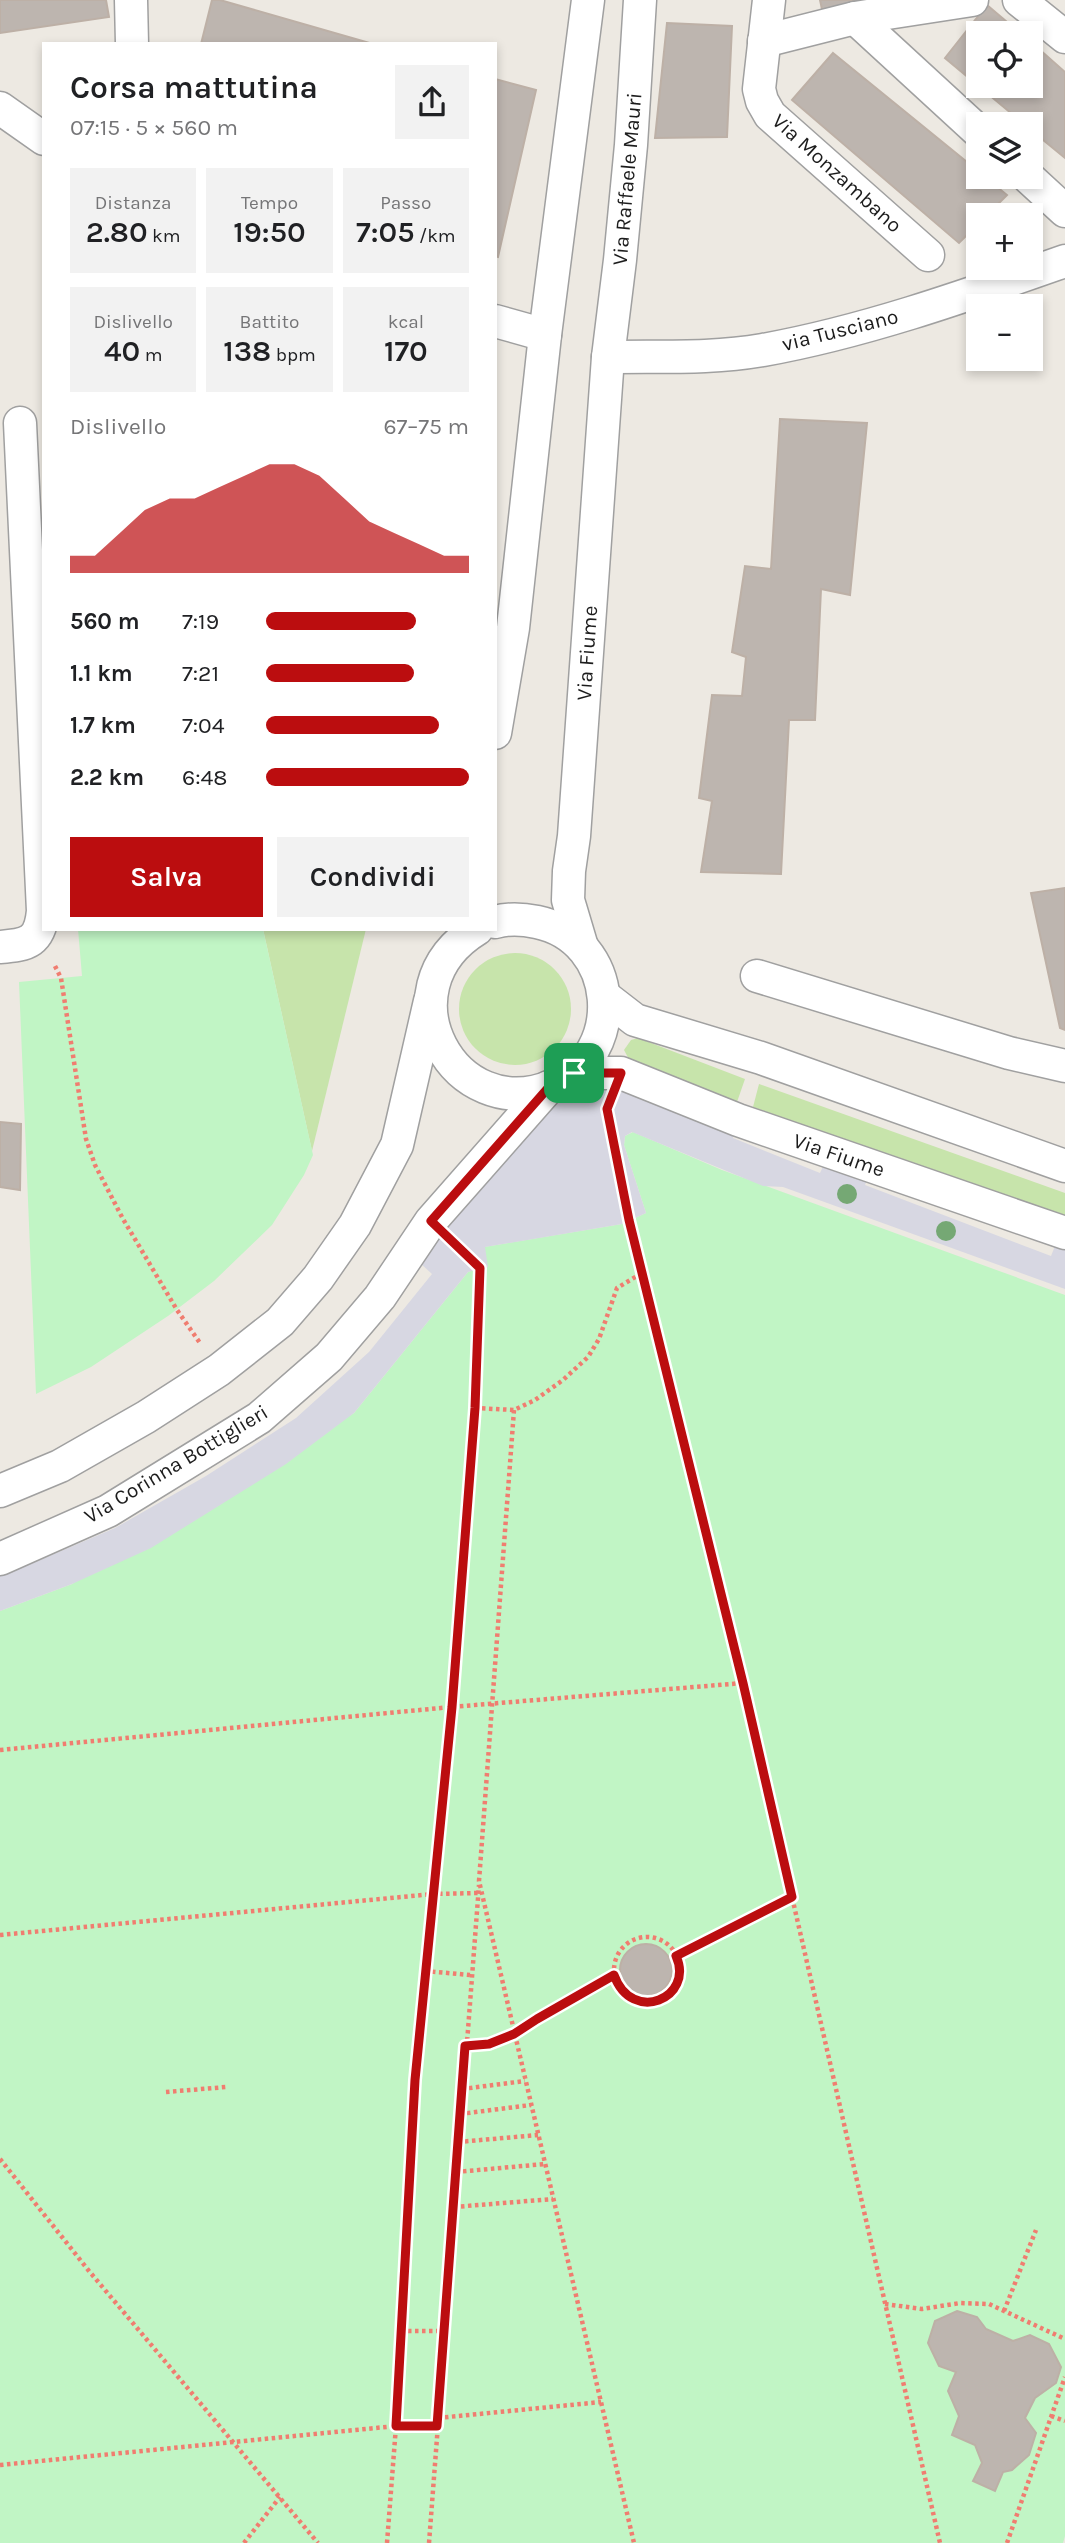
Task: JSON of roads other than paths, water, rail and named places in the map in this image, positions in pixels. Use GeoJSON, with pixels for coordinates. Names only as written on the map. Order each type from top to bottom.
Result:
{"type":"FeatureCollection","features":[{"type":"Feature","properties":{"kind":"street"},"geometry":{"type":"LineString","coordinates":[[131,0],[132,42]]}},
{"type":"Feature","properties":{"kind":"street"},"geometry":{"type":"LineString","coordinates":[[497,725],[513,628],[555,250],[588,0]]}},
{"type":"Feature","properties":{"kind":"street","name":"Via Raffaele Mauri"},"geometry":{"type":"LineString","coordinates":[[608,357],[626,197],[640,0]]}},
{"type":"Feature","properties":{"kind":"street","name":"Via Monzambano"},"geometry":{"type":"LineString","coordinates":[[769,0],[759,89],[770,115],[928,255]]}},
{"type":"Feature","properties":{"kind":"street"},"geometry":{"type":"LineString","coordinates":[[764,41],[855,18],[972,0]]}},
{"type":"Feature","properties":{"kind":"street"},"geometry":{"type":"LineString","coordinates":[[1019,0],[1065,37]]}},
{"type":"Feature","properties":{"kind":"street"},"geometry":{"type":"LineString","coordinates":[[855,18],[966,120]]}},
{"type":"Feature","properties":{"kind":"street"},"geometry":{"type":"LineString","coordinates":[[0,108],[42,138]]}},
{"type":"Feature","properties":{"kind":"street"},"geometry":{"type":"LineString","coordinates":[[1041,189],[1065,211]]}},
{"type":"Feature","properties":{"kind":"street","name":"via Tusciano"},"geometry":{"type":"LineString","coordinates":[[608,357],[709,356],[762,351],[915,311],[1065,261]]}},
{"type":"Feature","properties":{"kind":"street"},"geometry":{"type":"LineString","coordinates":[[497,322],[545,335]]}},
{"type":"Feature","properties":{"kind":"street","name":"Via Fiume"},"geometry":{"type":"LineString","coordinates":[[604,996],[593,962],[582,947],[568,900],[608,357]]}},
{"type":"Feature","properties":{"kind":"street"},"geometry":{"type":"LineString","coordinates":[[20,423],[42,890]]}},
{"type":"Feature","properties":{"kind":"street"},"geometry":{"type":"LineString","coordinates":[[0,947],[17,946],[30,941],[39,933],[42,916]]}},
{"type":"Feature","properties":{"kind":"street"},"geometry":{"type":"LineString","coordinates":[[497,922],[523,919],[545,923],[565,933],[582,947]]}},
{"type":"Feature","properties":{"kind":"street"},"geometry":{"type":"LineString","coordinates":[[0,1491],[61,1466],[146,1417],[219,1370],[280,1322],[318,1278],[355,1225],[397,1144],[447,931]]}},
{"type":"Feature","properties":{"kind":"street"},"geometry":{"type":"LineString","coordinates":[[433,987],[446,954],[474,931]]}},
{"type":"Feature","properties":{"kind":"street"},"geometry":{"type":"LineString","coordinates":[[757,976],[1009,1053],[1065,1066]]}},
{"type":"Feature","properties":{"kind":"street","name":"Via Fiume"},"geometry":{"type":"LineString","coordinates":[[433,987],[432,1023],[439,1043],[450,1062],[485,1087],[506,1093],[528,1093],[561,1080],[621,1073],[738,1120],[1065,1233]]}},
{"type":"Feature","properties":{"kind":"street"},"geometry":{"type":"LineString","coordinates":[[604,996],[635,1020],[761,1058],[1065,1166]]}},
{"type":"Feature","properties":{"kind":"street","name":"Via Corinna Bottiglieri"},"geometry":{"type":"LineString","coordinates":[[0,1559],[108,1511],[259,1418],[329,1357],[380,1297],[431,1221],[595,1046],[605,1013],[604,996]]}}]}
